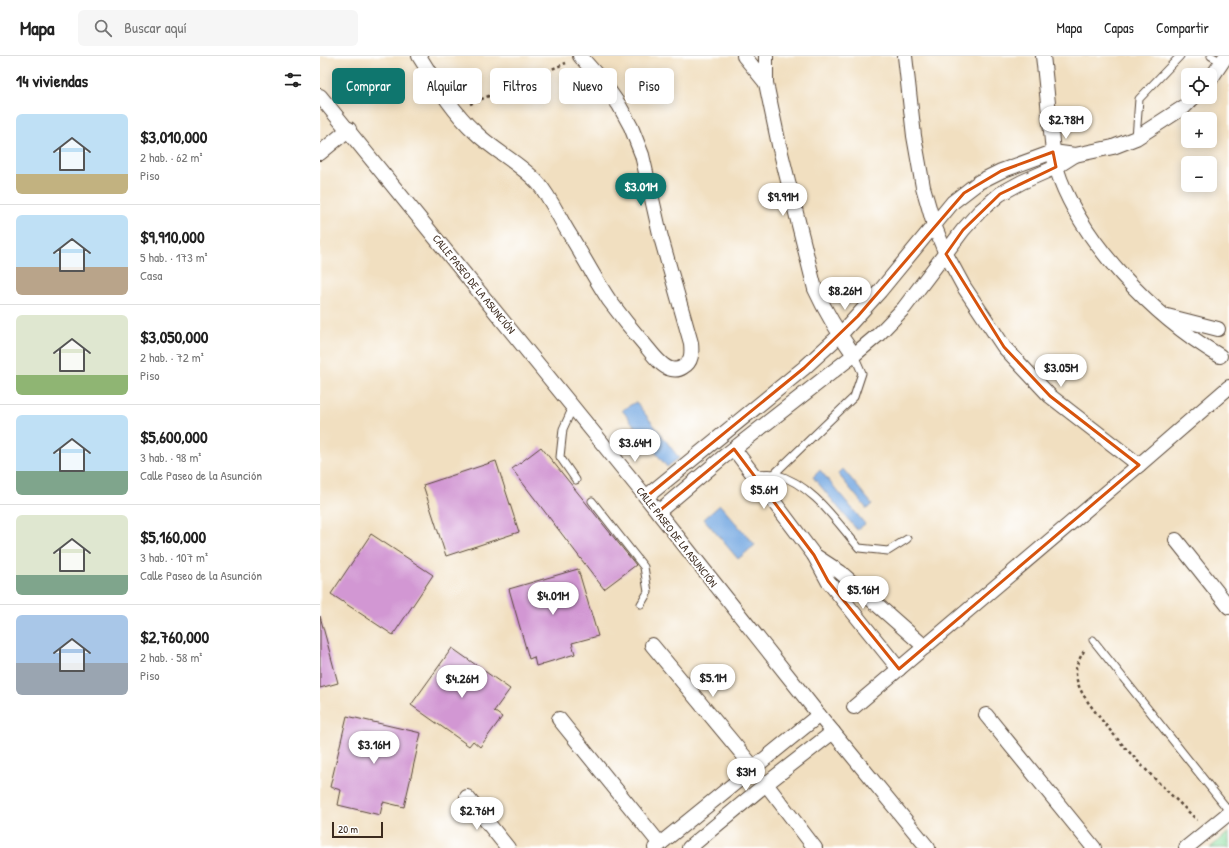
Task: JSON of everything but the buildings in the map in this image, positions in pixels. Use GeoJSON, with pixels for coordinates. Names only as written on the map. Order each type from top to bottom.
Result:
{"type":"FeatureCollection","features":[{"type":"Feature","properties":{"kind":"street"},"geometry":{"type":"LineString","coordinates":[[419,56],[454,110],[475,132],[538,184],[552,203],[566,229],[609,299],[652,354],[662,364],[670,369],[680,369],[688,364],[692,355],[691,343],[660,234],[642,155],[631,127],[619,105],[603,82],[580,56]]}},
{"type":"Feature","properties":{"kind":"street"},"geometry":{"type":"LineString","coordinates":[[744,56],[766,83]]}},
{"type":"Feature","properties":{"kind":"street"},"geometry":{"type":"LineString","coordinates":[[766,56],[766,83],[780,152],[815,290],[826,312],[854,356]]}},
{"type":"Feature","properties":{"kind":"street"},"geometry":{"type":"LineString","coordinates":[[905,56],[914,136],[923,187],[934,225],[946,254],[964,287],[1004,346],[1050,396],[1139,465]]}},
{"type":"Feature","properties":{"kind":"street"},"geometry":{"type":"LineString","coordinates":[[1043,56],[1053,152],[1056,167],[1072,204],[1093,240],[1119,271],[1162,314],[1199,344],[1220,356]]}},
{"type":"Feature","properties":{"kind":"street"},"geometry":{"type":"LineString","coordinates":[[1215,68],[1220,58]]}},
{"type":"Feature","properties":{"kind":"street","name":"CALLE PASEO DE LA ASUNCIÓN"},"geometry":{"type":"LineString","coordinates":[[320,96],[349,129],[646,497],[819,715],[928,848]]}},
{"type":"Feature","properties":{"kind":"street"},"geometry":{"type":"LineString","coordinates":[[646,497],[804,368],[840,335],[880,291],[953,202],[979,182],[1001,171],[1053,152],[1075,154],[1113,147],[1136,138],[1187,104]]}},
{"type":"Feature","properties":{"kind":"street"},"geometry":{"type":"LineString","coordinates":[[320,153],[349,129]]}},
{"type":"Feature","properties":{"kind":"street"},"geometry":{"type":"LineString","coordinates":[[658,512],[734,448],[854,356],[879,334],[904,308],[967,225],[980,211],[1000,194],[1022,182],[1056,167],[1075,154]]}},
{"type":"Feature","properties":{"kind":"street"},"geometry":{"type":"LineString","coordinates":[[1162,314],[1218,329]]}},
{"type":"Feature","properties":{"kind":"street"},"geometry":{"type":"LineString","coordinates":[[854,708],[1229,387]]}},
{"type":"Feature","properties":{"kind":"street"},"geometry":{"type":"LineString","coordinates":[[742,418],[754,433]]}},
{"type":"Feature","properties":{"kind":"street"},"geometry":{"type":"LineString","coordinates":[[734,448],[814,555],[828,581],[899,669]]}},
{"type":"Feature","properties":{"kind":"street"},"geometry":{"type":"LineString","coordinates":[[1176,540],[1229,607]]}},
{"type":"Feature","properties":{"kind":"street"},"geometry":{"type":"LineString","coordinates":[[814,555],[840,572],[925,647]]}},
{"type":"Feature","properties":{"kind":"street"},"geometry":{"type":"LineString","coordinates":[[652,645],[754,768]]}},
{"type":"Feature","properties":{"kind":"street"},"geometry":{"type":"LineString","coordinates":[[559,719],[658,846],[819,715]]}},
{"type":"Feature","properties":{"kind":"street"},"geometry":{"type":"LineString","coordinates":[[986,716],[1094,848]]}},
{"type":"Feature","properties":{"kind":"street"},"geometry":{"type":"LineString","coordinates":[[689,848],[766,784],[833,732]]}},
{"type":"Feature","properties":{"kind":"street"},"geometry":{"type":"LineString","coordinates":[[766,784],[816,848]]}},
{"type":"Feature","properties":{"kind":"street"},"geometry":{"type":"LineString","coordinates":[[467,797],[508,848]]}},
{"type":"Feature","properties":{"kind":"street"},"geometry":{"type":"LineString","coordinates":[[1186,848],[1229,812]]}},
{"type":"Feature","properties":{"kind":"lane"},"geometry":{"type":"LineString","coordinates":[[1136,138],[1139,99],[1180,56]]}},
{"type":"Feature","properties":{"kind":"lane"},"geometry":{"type":"LineString","coordinates":[[774,474],[854,397],[862,373],[854,356]]}},
{"type":"Feature","properties":{"kind":"lane"},"geometry":{"type":"LineString","coordinates":[[573,407],[563,429],[560,457],[576,480]]}},
{"type":"Feature","properties":{"kind":"lane"},"geometry":{"type":"LineString","coordinates":[[754,474],[774,474],[798,484],[819,502],[859,548],[888,551],[906,540]]}},
{"type":"Feature","properties":{"kind":"lane"},"geometry":{"type":"LineString","coordinates":[[592,501],[644,568],[648,592],[641,604]]}},
{"type":"Feature","properties":{"kind":"lane"},"geometry":{"type":"LineString","coordinates":[[1093,640],[1229,812]]}},
{"type":"Feature","properties":{"kind":"path"},"geometry":{"type":"LineString","coordinates":[[454,110],[580,56]]}},
{"type":"Feature","properties":{"kind":"path"},"geometry":{"type":"LineString","coordinates":[[1084,651],[1077,664],[1076,673],[1085,698],[1110,730],[1149,774],[1208,830]]}},
{"type":"Feature","properties":{"kind":"highlighted area"},"geometry":{"type":"Polygon","coordinates":[[[1053,152],[1056,167],[1000,194],[963,230],[946,254],[1004,347],[1050,396],[1139,465],[899,669],[828,581],[814,555],[734,449],[658,512],[646,497],[804,368],[858,316],[964,193],[1001,171],[1053,152]]]}},
{"type":"Feature","properties":{"kind":"green space"},"geometry":{"type":"Polygon","coordinates":[[[1229,832],[1229,848],[1210,848],[1229,832]]]}},
{"type":"Feature","properties":{"kind":"water"},"geometry":{"type":"Polygon","coordinates":[[[636,402],[679,458],[667,467],[622,410],[636,402]]]}},
{"type":"Feature","properties":{"kind":"water"},"geometry":{"type":"Polygon","coordinates":[[[843,469],[872,504],[867,509],[838,474],[843,469]]]}},
{"type":"Feature","properties":{"kind":"water"},"geometry":{"type":"Polygon","coordinates":[[[820,470],[865,524],[857,530],[813,477],[820,470]]]}},
{"type":"Feature","properties":{"kind":"water"},"geometry":{"type":"Polygon","coordinates":[[[720,505],[755,545],[738,559],[704,519],[720,505]]]}}]}
